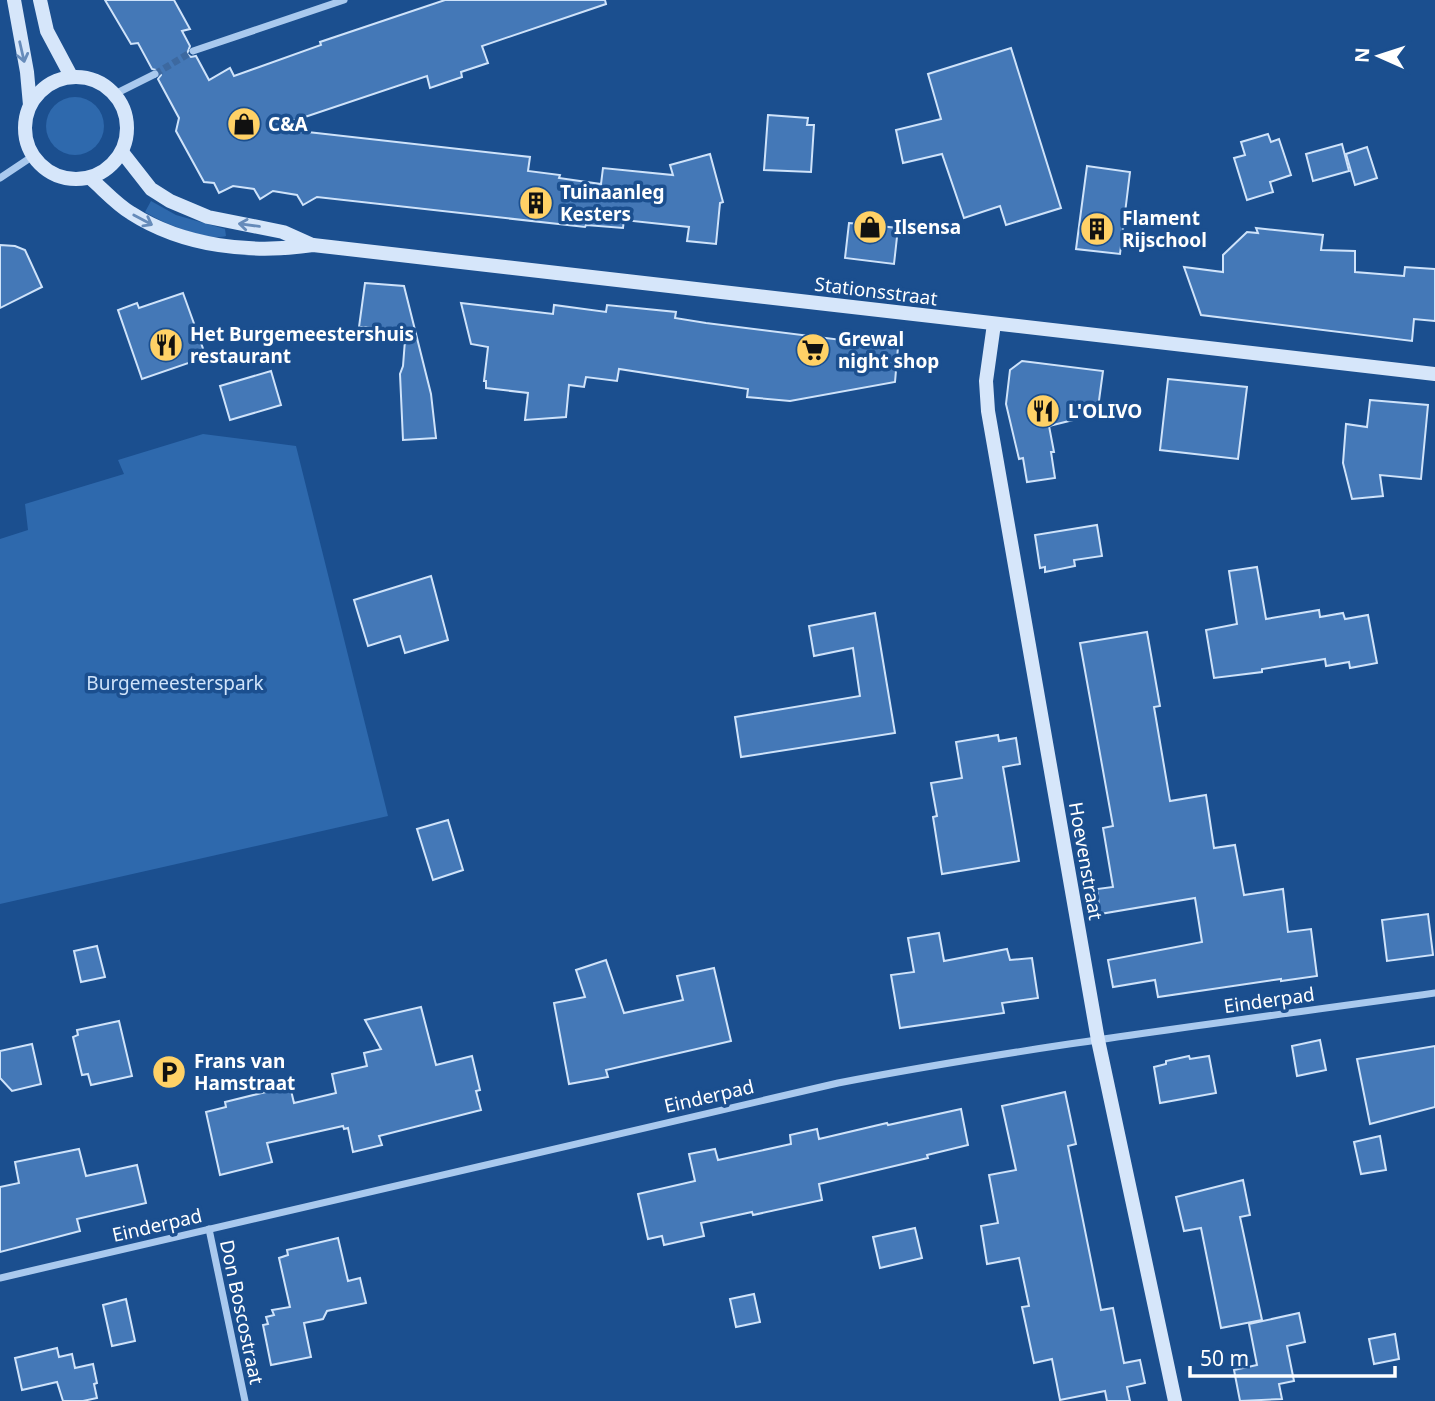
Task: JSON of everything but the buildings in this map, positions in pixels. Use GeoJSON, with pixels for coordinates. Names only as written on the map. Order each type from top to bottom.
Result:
{"type":"FeatureCollection","features":[{"type":"Feature","properties":{"kind":"main road"},"geometry":{"type":"LineString","coordinates":[[14,0],[30,104]]}},
{"type":"Feature","properties":{"kind":"main road"},"geometry":{"type":"LineString","coordinates":[[40,0],[47,31],[71,76]]}},
{"type":"Feature","properties":{"kind":"main road"},"geometry":{"type":"LineString","coordinates":[[71,76],[87,77],[103,83],[115,94],[125,111],[128,132],[122,152],[109,168],[90,178],[65,178],[52,174],[28,148],[25,121],[30,104],[40,90],[54,81],[71,76]]}},
{"type":"Feature","properties":{"kind":"main road","name":"Stationsstraat"},"geometry":{"type":"LineString","coordinates":[[122,152],[151,189],[170,201],[208,217],[284,232],[313,246]]}},
{"type":"Feature","properties":{"kind":"main road","name":"Stationsstraat"},"geometry":{"type":"LineString","coordinates":[[90,178],[128,212],[163,231],[198,241],[237,247],[280,250],[313,246],[1435,374]]}},
{"type":"Feature","properties":{"kind":"main road","name":"Hoevenstraat"},"geometry":{"type":"LineString","coordinates":[[994,324],[986,381],[988,411],[1098,1040],[1175,1401]]}},
{"type":"Feature","properties":{"kind":"street"},"geometry":{"type":"LineString","coordinates":[[193,51],[344,0]]}},
{"type":"Feature","properties":{"kind":"street"},"geometry":{"type":"LineString","coordinates":[[115,94],[155,74]]}},
{"type":"Feature","properties":{"kind":"street"},"geometry":{"type":"LineString","coordinates":[[0,178],[33,156]]}},
{"type":"Feature","properties":{"kind":"street","name":"Einderpad"},"geometry":{"type":"LineString","coordinates":[[0,1278],[838,1083],[922,1066],[1435,993]]}},
{"type":"Feature","properties":{"kind":"street","name":"Don Boscostraat"},"geometry":{"type":"LineString","coordinates":[[209,1229],[245,1401]]}},
{"type":"Feature","properties":{"kind":"green space"},"geometry":{"type":"Polygon","coordinates":[[[75,97],[86,99],[99,110],[104,126],[102,137],[91,150],[75,155],[64,153],[51,142],[46,126],[48,115],[59,102],[75,97]]]}},
{"type":"Feature","properties":{"kind":"green space"},"geometry":{"type":"Polygon","coordinates":[[[151,201],[176,215],[225,229],[226,236],[196,234],[161,221],[145,212],[151,201]]]}},
{"type":"Feature","properties":{"kind":"green space","name":"Burgemeesterspark"},"geometry":{"type":"Polygon","coordinates":[[[203,434],[296,446],[388,816],[0,904],[0,539],[28,530],[25,504],[124,474],[118,460],[203,434]]]}},
{"type":"Feature","properties":{"kind":"tunnel"},"geometry":{"type":"LineString","coordinates":[[155,74],[193,51]]}},
{"type":"Feature","properties":{"kind":"place","name":"C&A"},"geometry":{"type":"Point","coordinates":[244,124]}},
{"type":"Feature","properties":{"kind":"place","name":"Tuinaanleg Kesters"},"geometry":{"type":"Point","coordinates":[536,203]}},
{"type":"Feature","properties":{"kind":"place","name":"Ilsensa"},"geometry":{"type":"Point","coordinates":[870,227]}},
{"type":"Feature","properties":{"kind":"place","name":"Flament Rijschool"},"geometry":{"type":"Point","coordinates":[1097,229]}},
{"type":"Feature","properties":{"kind":"place","name":"Het Burgemeestershuis restaurant"},"geometry":{"type":"Point","coordinates":[166,345]}},
{"type":"Feature","properties":{"kind":"place","name":"Grewal night shop"},"geometry":{"type":"Point","coordinates":[813,350]}},
{"type":"Feature","properties":{"kind":"place","name":"L'OLIVO"},"geometry":{"type":"Point","coordinates":[1043,411]}},
{"type":"Feature","properties":{"kind":"place","name":"Frans van Hamstraat"},"geometry":{"type":"Point","coordinates":[169,1072]}}]}
